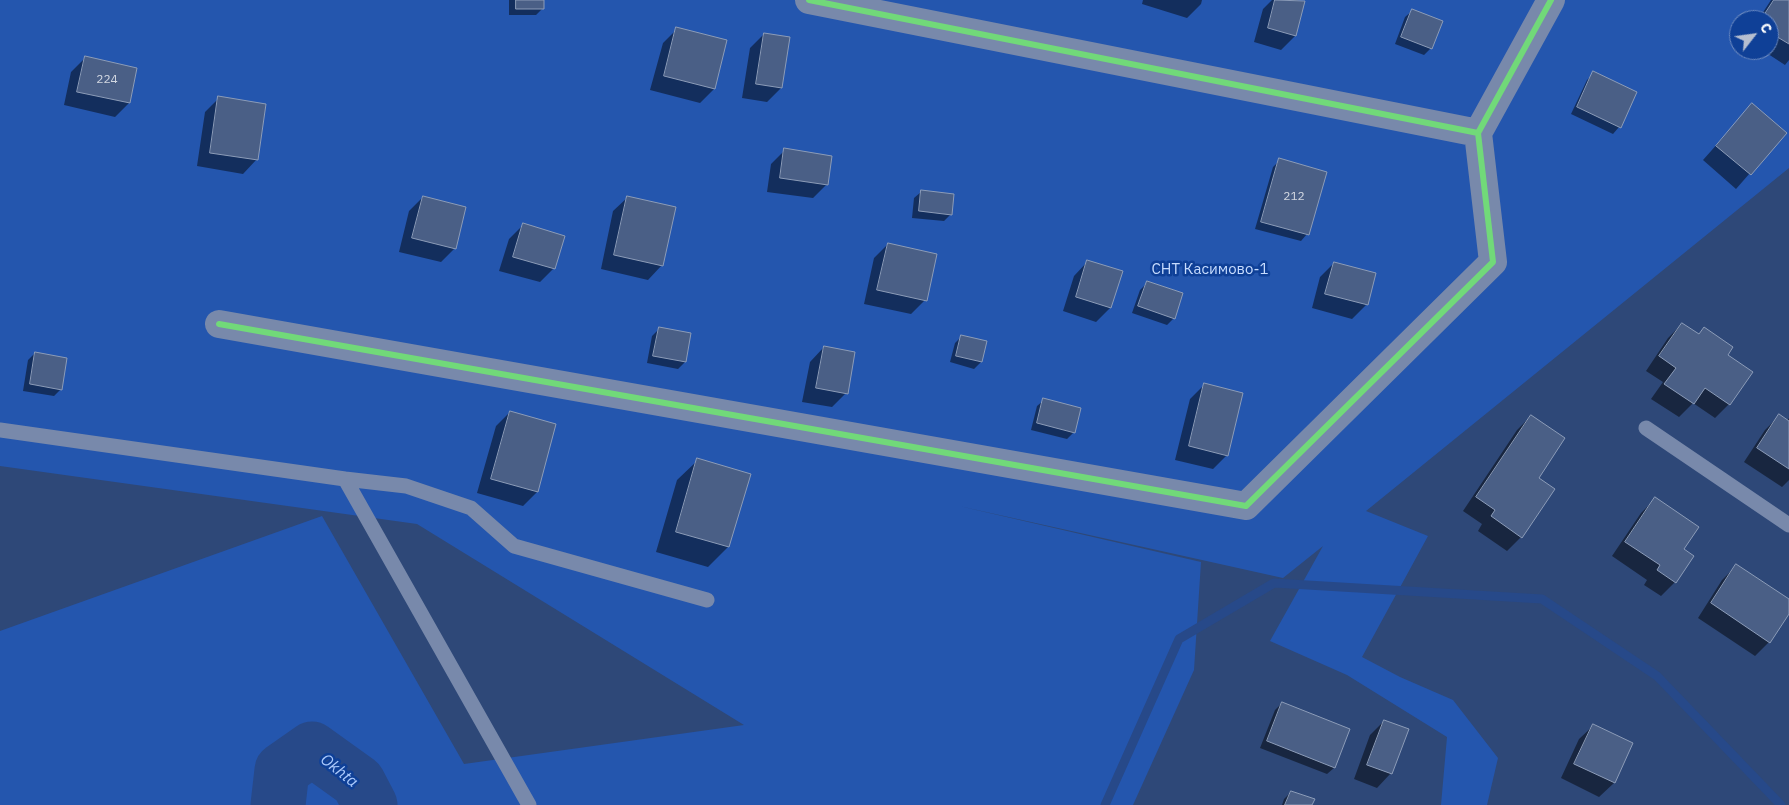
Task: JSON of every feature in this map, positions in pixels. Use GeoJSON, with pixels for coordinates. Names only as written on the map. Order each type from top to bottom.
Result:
{"type":"FeatureCollection","features":[{"type":"Feature","properties":{"kind":"street"},"geometry":{"type":"LineString","coordinates":[[809,0],[1478,133]]}},
{"type":"Feature","properties":{"kind":"street"},"geometry":{"type":"LineString","coordinates":[[219,324],[1246,506],[1493,262],[1478,133],[1551,0]]}},
{"type":"Feature","properties":{"kind":"lane"},"geometry":{"type":"LineString","coordinates":[[1646,428],[1789,525]]}},
{"type":"Feature","properties":{"kind":"lane"},"geometry":{"type":"LineString","coordinates":[[0,430],[406,486],[471,508],[514,546],[707,600]]}},
{"type":"Feature","properties":{"kind":"lane"},"geometry":{"type":"LineString","coordinates":[[345,479],[529,805]]}},
{"type":"Feature","properties":{"kind":"green space","name":"СНТ Касимово-1"},"geometry":{"type":"Polygon","coordinates":[[[0,0],[1789,0],[1789,168],[1366,511],[1428,536],[1362,657],[1400,677],[1453,700],[1498,758],[1487,805],[1441,805],[1447,737],[1347,675],[1270,641],[1323,546],[1283,578],[959,506],[1201,562],[1194,670],[1133,805],[0,805],[0,631],[322,516],[464,764],[744,725],[417,524],[0,466],[0,0]]]}},
{"type":"Feature","properties":{"kind":"building"},"geometry":{"type":"Polygon","coordinates":[[[516,0],[544,0],[544,9],[516,9],[516,0]]]}},
{"type":"Feature","properties":{"kind":"building"},"geometry":{"type":"Polygon","coordinates":[[[1275,0],[1305,1],[1296,36],[1268,28],[1275,0]]]}},
{"type":"Feature","properties":{"kind":"building"},"geometry":{"type":"Polygon","coordinates":[[[1774,0],[1789,0],[1789,44],[1779,38],[1779,10],[1768,10],[1774,0]]]}},
{"type":"Feature","properties":{"kind":"building"},"geometry":{"type":"Polygon","coordinates":[[[1412,9],[1443,21],[1432,49],[1401,37],[1412,9]]]}},
{"type":"Feature","properties":{"kind":"building"},"geometry":{"type":"Polygon","coordinates":[[[676,27],[727,40],[715,89],[664,76],[676,27]]]}},
{"type":"Feature","properties":{"kind":"building"},"geometry":{"type":"Polygon","coordinates":[[[764,33],[790,37],[782,88],[756,84],[764,33]]]}},
{"type":"Feature","properties":{"kind":"building"},"geometry":{"type":"Polygon","coordinates":[[[85,56],[137,68],[130,103],[77,92],[85,56]]]}},
{"type":"Feature","properties":{"kind":"building"},"geometry":{"type":"Polygon","coordinates":[[[1593,71],[1637,92],[1621,128],[1577,107],[1593,71]]]}},
{"type":"Feature","properties":{"kind":"building"},"geometry":{"type":"Polygon","coordinates":[[[218,96],[266,104],[258,160],[210,153],[218,96]]]}},
{"type":"Feature","properties":{"kind":"building"},"geometry":{"type":"Polygon","coordinates":[[[1752,103],[1787,133],[1751,175],[1716,146],[1752,103]]]}},
{"type":"Feature","properties":{"kind":"building"},"geometry":{"type":"Polygon","coordinates":[[[784,148],[832,156],[828,185],[780,178],[784,148]]]}},
{"type":"Feature","properties":{"kind":"building"},"geometry":{"type":"Polygon","coordinates":[[[1279,158],[1327,172],[1309,235],[1261,222],[1279,158]]]}},
{"type":"Feature","properties":{"kind":"building"},"geometry":{"type":"Polygon","coordinates":[[[921,190],[954,194],[952,215],[919,211],[921,190]]]}},
{"type":"Feature","properties":{"kind":"building"},"geometry":{"type":"Polygon","coordinates":[[[423,196],[466,207],[456,249],[412,238],[423,196]]]}},
{"type":"Feature","properties":{"kind":"building"},"geometry":{"type":"Polygon","coordinates":[[[627,196],[676,207],[663,266],[614,255],[627,196]]]}},
{"type":"Feature","properties":{"kind":"building"},"geometry":{"type":"Polygon","coordinates":[[[523,223],[565,236],[555,269],[513,257],[523,223]]]}},
{"type":"Feature","properties":{"kind":"building"},"geometry":{"type":"Polygon","coordinates":[[[888,243],[937,254],[927,301],[877,290],[888,243]]]}},
{"type":"Feature","properties":{"kind":"building"},"geometry":{"type":"Polygon","coordinates":[[[1087,260],[1123,271],[1111,308],[1076,297],[1087,260]]]}},
{"type":"Feature","properties":{"kind":"building"},"geometry":{"type":"Polygon","coordinates":[[[1334,262],[1376,273],[1368,305],[1325,294],[1334,262]]]}},
{"type":"Feature","properties":{"kind":"building"},"geometry":{"type":"Polygon","coordinates":[[[1147,281],[1183,293],[1175,319],[1138,306],[1147,281]]]}},
{"type":"Feature","properties":{"kind":"building"},"geometry":{"type":"Polygon","coordinates":[[[1682,323],[1699,334],[1704,327],[1733,347],[1728,355],[1753,372],[1730,405],[1705,388],[1694,404],[1664,384],[1676,368],[1659,356],[1682,323]]]}},
{"type":"Feature","properties":{"kind":"building"},"geometry":{"type":"Polygon","coordinates":[[[659,327],[691,333],[686,362],[653,356],[659,327]]]}},
{"type":"Feature","properties":{"kind":"building"},"geometry":{"type":"Polygon","coordinates":[[[961,335],[987,341],[982,362],[956,356],[961,335]]]}},
{"type":"Feature","properties":{"kind":"building"},"geometry":{"type":"Polygon","coordinates":[[[824,346],[855,352],[848,394],[816,388],[824,346]]]}},
{"type":"Feature","properties":{"kind":"building"},"geometry":{"type":"Polygon","coordinates":[[[35,352],[67,358],[62,390],[30,384],[35,352]]]}},
{"type":"Feature","properties":{"kind":"building"},"geometry":{"type":"Polygon","coordinates":[[[1204,383],[1243,393],[1228,456],[1189,446],[1204,383]]]}},
{"type":"Feature","properties":{"kind":"building"},"geometry":{"type":"Polygon","coordinates":[[[1043,398],[1081,408],[1075,433],[1037,423],[1043,398]]]}},
{"type":"Feature","properties":{"kind":"building"},"geometry":{"type":"Polygon","coordinates":[[[510,411],[556,424],[538,492],[491,479],[510,411]]]}},
{"type":"Feature","properties":{"kind":"building"},"geometry":{"type":"Polygon","coordinates":[[[1779,414],[1789,421],[1789,469],[1757,448],[1779,414]]]}},
{"type":"Feature","properties":{"kind":"building"},"geometry":{"type":"Polygon","coordinates":[[[1531,415],[1565,438],[1539,478],[1555,489],[1522,538],[1491,516],[1495,510],[1476,497],[1531,415]]]}},
{"type":"Feature","properties":{"kind":"building"},"geometry":{"type":"Polygon","coordinates":[[[697,458],[751,474],[729,547],[676,532],[697,458]]]}},
{"type":"Feature","properties":{"kind":"building"},"geometry":{"type":"Polygon","coordinates":[[[1655,497],[1699,527],[1684,549],[1694,556],[1676,583],[1657,570],[1660,565],[1625,542],[1655,497]]]}},
{"type":"Feature","properties":{"kind":"building"},"geometry":{"type":"Polygon","coordinates":[[[1736,564],[1789,599],[1789,614],[1770,643],[1711,603],[1736,564]]]}},
{"type":"Feature","properties":{"kind":"building"},"geometry":{"type":"Polygon","coordinates":[[[1282,702],[1350,729],[1335,768],[1267,741],[1282,702]]]}},
{"type":"Feature","properties":{"kind":"building"},"geometry":{"type":"Polygon","coordinates":[[[1384,720],[1409,729],[1392,774],[1367,765],[1384,720]]]}},
{"type":"Feature","properties":{"kind":"building"},"geometry":{"type":"Polygon","coordinates":[[[1593,724],[1633,743],[1615,783],[1574,764],[1593,724]]]}},
{"type":"Feature","properties":{"kind":"building"},"geometry":{"type":"Polygon","coordinates":[[[1291,791],[1315,799],[1312,805],[1285,805],[1291,791]]]}},
{"type":"Feature","properties":{"kind":"waterway"},"geometry":{"type":"LineString","coordinates":[[1105,805],[1179,639],[1274,583],[1542,599],[1657,676],[1781,805]]}},
{"type":"Feature","properties":{"kind":"waterway","name":"Okhta"},"geometry":{"type":"LineString","coordinates":[[278,805],[282,770],[312,749],[358,782],[370,805]]}},
{"type":"Feature","properties":{"kind":"cycle path"},"geometry":{"type":"LineString","coordinates":[[809,0],[1478,133]]}},
{"type":"Feature","properties":{"kind":"cycle path"},"geometry":{"type":"LineString","coordinates":[[219,324],[1246,506],[1493,262],[1478,133],[1551,0]]}}]}
